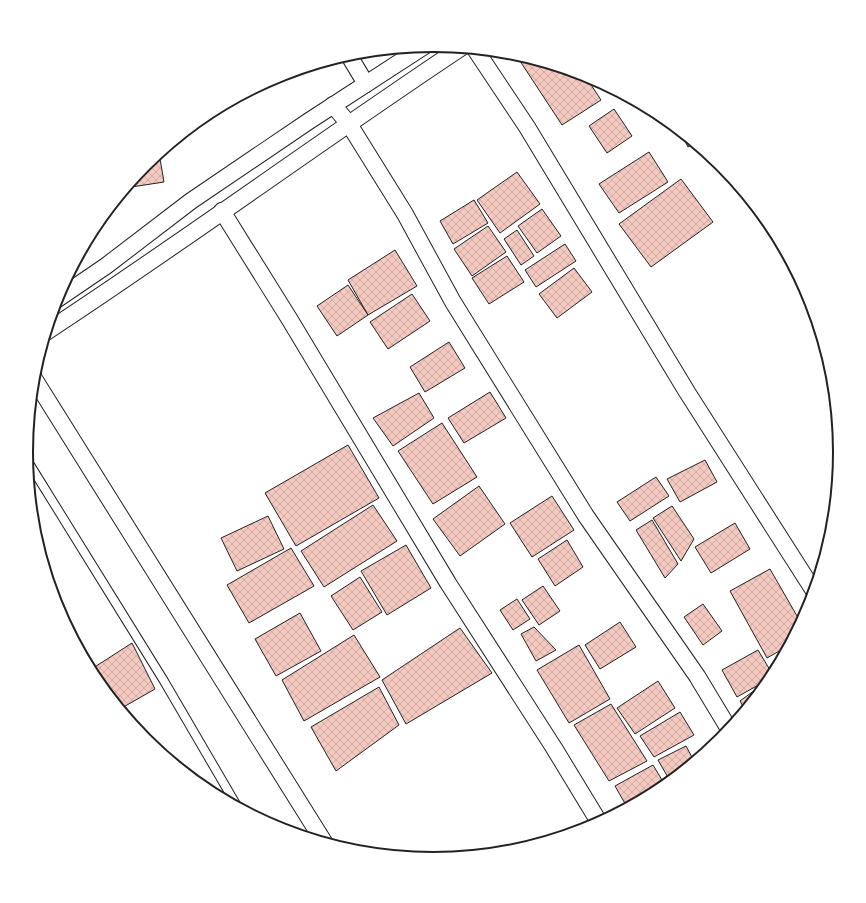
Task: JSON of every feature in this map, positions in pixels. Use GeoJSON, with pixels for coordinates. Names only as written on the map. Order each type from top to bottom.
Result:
{"type":"FeatureCollection","features":[{"type":"Feature","properties":{"kind":"street"},"geometry":{"type":"LineString","coordinates":[[65,294],[106,266],[191,201],[415,52]]}},
{"type":"Feature","properties":{"kind":"street"},"geometry":{"type":"LineString","coordinates":[[53,328],[120,284],[222,211],[455,52]]}},
{"type":"Feature","properties":{"kind":"street"},"geometry":{"type":"LineString","coordinates":[[478,54],[527,127],[687,392],[810,585]]}},
{"type":"Feature","properties":{"kind":"street"},"geometry":{"type":"LineString","coordinates":[[351,60],[366,84]]}},
{"type":"Feature","properties":{"kind":"street"},"geometry":{"type":"LineString","coordinates":[[334,105],[349,124],[405,214],[453,302],[586,516],[697,676],[726,724]]}},
{"type":"Feature","properties":{"kind":"street"},"geometry":{"type":"LineString","coordinates":[[222,211],[290,320],[448,583],[554,748],[595,817]]}},
{"type":"Feature","properties":{"kind":"street"},"geometry":{"type":"LineString","coordinates":[[39,386],[320,835]]}},
{"type":"Feature","properties":{"kind":"lane"},"geometry":{"type":"LineString","coordinates":[[34,471],[164,682],[232,797]]}},
{"type":"Feature","properties":{"kind":"building"},"geometry":{"type":"Polygon","coordinates":[[[520,61],[562,73],[591,84],[601,100],[562,125],[520,61]]]}},
{"type":"Feature","properties":{"kind":"building"},"geometry":{"type":"Polygon","coordinates":[[[614,109],[632,136],[607,153],[589,126],[614,109]]]}},
{"type":"Feature","properties":{"kind":"building"},"geometry":{"type":"Polygon","coordinates":[[[685,140],[691,146],[688,147],[685,140]]]}},
{"type":"Feature","properties":{"kind":"building"},"geometry":{"type":"Polygon","coordinates":[[[649,152],[668,182],[619,213],[599,184],[649,152]]]}},
{"type":"Feature","properties":{"kind":"building"},"geometry":{"type":"Polygon","coordinates":[[[160,159],[164,182],[133,187],[160,159]]]}},
{"type":"Feature","properties":{"kind":"building"},"geometry":{"type":"Polygon","coordinates":[[[517,172],[540,204],[500,233],[477,200],[517,172]]]}},
{"type":"Feature","properties":{"kind":"building"},"geometry":{"type":"Polygon","coordinates":[[[681,179],[713,222],[651,267],[619,224],[681,179]]]}},
{"type":"Feature","properties":{"kind":"building"},"geometry":{"type":"Polygon","coordinates":[[[474,200],[488,223],[453,244],[440,221],[474,200]]]}},
{"type":"Feature","properties":{"kind":"building"},"geometry":{"type":"Polygon","coordinates":[[[542,209],[561,236],[537,253],[518,226],[542,209]]]}},
{"type":"Feature","properties":{"kind":"building"},"geometry":{"type":"Polygon","coordinates":[[[488,226],[506,252],[472,276],[454,249],[488,226]]]}},
{"type":"Feature","properties":{"kind":"building"},"geometry":{"type":"Polygon","coordinates":[[[517,230],[534,256],[521,265],[504,239],[517,230]]]}},
{"type":"Feature","properties":{"kind":"building"},"geometry":{"type":"Polygon","coordinates":[[[565,244],[576,261],[536,287],[525,270],[565,244]]]}},
{"type":"Feature","properties":{"kind":"building"},"geometry":{"type":"Polygon","coordinates":[[[395,250],[417,286],[368,315],[348,280],[395,250]]]}},
{"type":"Feature","properties":{"kind":"building"},"geometry":{"type":"Polygon","coordinates":[[[507,256],[524,282],[489,304],[472,278],[507,256]]]}},
{"type":"Feature","properties":{"kind":"building"},"geometry":{"type":"Polygon","coordinates":[[[574,268],[592,292],[557,318],[539,294],[574,268]]]}},
{"type":"Feature","properties":{"kind":"building"},"geometry":{"type":"Polygon","coordinates":[[[348,285],[368,315],[337,336],[317,306],[348,285]]]}},
{"type":"Feature","properties":{"kind":"building"},"geometry":{"type":"Polygon","coordinates":[[[412,294],[430,321],[388,349],[370,322],[412,294]]]}},
{"type":"Feature","properties":{"kind":"building"},"geometry":{"type":"Polygon","coordinates":[[[449,342],[465,368],[425,392],[410,367],[449,342]]]}},
{"type":"Feature","properties":{"kind":"building"},"geometry":{"type":"Polygon","coordinates":[[[490,392],[506,418],[464,443],[448,418],[490,392]]]}},
{"type":"Feature","properties":{"kind":"building"},"geometry":{"type":"Polygon","coordinates":[[[419,393],[434,418],[393,446],[373,418],[419,393]]]}},
{"type":"Feature","properties":{"kind":"building"},"geometry":{"type":"Polygon","coordinates":[[[442,423],[477,477],[433,504],[398,451],[442,423]]]}},
{"type":"Feature","properties":{"kind":"building"},"geometry":{"type":"Polygon","coordinates":[[[348,445],[379,498],[296,546],[265,493],[348,445]]]}},
{"type":"Feature","properties":{"kind":"building"},"geometry":{"type":"Polygon","coordinates":[[[705,460],[717,482],[680,502],[667,479],[705,460]]]}},
{"type":"Feature","properties":{"kind":"building"},"geometry":{"type":"Polygon","coordinates":[[[656,477],[669,496],[630,521],[617,502],[656,477]]]}},
{"type":"Feature","properties":{"kind":"building"},"geometry":{"type":"Polygon","coordinates":[[[479,486],[505,524],[460,556],[433,519],[479,486]]]}},
{"type":"Feature","properties":{"kind":"building"},"geometry":{"type":"Polygon","coordinates":[[[552,496],[574,530],[532,557],[510,523],[552,496]]]}},
{"type":"Feature","properties":{"kind":"building"},"geometry":{"type":"Polygon","coordinates":[[[373,505],[397,541],[324,587],[301,551],[373,505]]]}},
{"type":"Feature","properties":{"kind":"building"},"geometry":{"type":"Polygon","coordinates":[[[672,506],[694,539],[681,561],[653,518],[672,506]]]}},
{"type":"Feature","properties":{"kind":"building"},"geometry":{"type":"Polygon","coordinates":[[[268,516],[284,549],[237,571],[221,538],[268,516]]]}},
{"type":"Feature","properties":{"kind":"building"},"geometry":{"type":"Polygon","coordinates":[[[652,520],[678,564],[665,578],[636,530],[652,520]]]}},
{"type":"Feature","properties":{"kind":"building"},"geometry":{"type":"Polygon","coordinates":[[[735,523],[750,549],[711,573],[695,547],[735,523]]]}},
{"type":"Feature","properties":{"kind":"building"},"geometry":{"type":"Polygon","coordinates":[[[567,540],[583,567],[555,586],[538,559],[567,540]]]}},
{"type":"Feature","properties":{"kind":"building"},"geometry":{"type":"Polygon","coordinates":[[[406,545],[431,588],[387,615],[361,571],[406,545]]]}},
{"type":"Feature","properties":{"kind":"building"},"geometry":{"type":"Polygon","coordinates":[[[291,548],[314,586],[249,623],[227,585],[291,548]]]}},
{"type":"Feature","properties":{"kind":"building"},"geometry":{"type":"Polygon","coordinates":[[[770,569],[797,617],[780,651],[767,658],[730,591],[770,569]]]}},
{"type":"Feature","properties":{"kind":"building"},"geometry":{"type":"Polygon","coordinates":[[[360,577],[382,612],[353,630],[331,596],[360,577]]]}},
{"type":"Feature","properties":{"kind":"building"},"geometry":{"type":"Polygon","coordinates":[[[543,586],[560,611],[539,625],[522,600],[543,586]]]}},
{"type":"Feature","properties":{"kind":"building"},"geometry":{"type":"Polygon","coordinates":[[[517,599],[530,619],[513,630],[500,610],[517,599]]]}},
{"type":"Feature","properties":{"kind":"building"},"geometry":{"type":"Polygon","coordinates":[[[703,604],[722,631],[703,645],[684,617],[703,604]]]}},
{"type":"Feature","properties":{"kind":"building"},"geometry":{"type":"Polygon","coordinates":[[[300,613],[321,651],[276,676],[255,639],[300,613]]]}},
{"type":"Feature","properties":{"kind":"building"},"geometry":{"type":"Polygon","coordinates":[[[620,622],[636,647],[600,669],[585,645],[620,622]]]}},
{"type":"Feature","properties":{"kind":"building"},"geometry":{"type":"Polygon","coordinates":[[[534,627],[556,650],[536,661],[521,634],[534,627]]]}},
{"type":"Feature","properties":{"kind":"building"},"geometry":{"type":"Polygon","coordinates":[[[460,628],[492,673],[406,724],[382,680],[460,628]]]}},
{"type":"Feature","properties":{"kind":"building"},"geometry":{"type":"Polygon","coordinates":[[[354,635],[380,677],[304,721],[282,680],[354,635]]]}},
{"type":"Feature","properties":{"kind":"building"},"geometry":{"type":"Polygon","coordinates":[[[132,643],[155,689],[125,706],[96,666],[132,643]]]}},
{"type":"Feature","properties":{"kind":"building"},"geometry":{"type":"Polygon","coordinates":[[[579,645],[610,699],[569,723],[537,670],[579,645]]]}},
{"type":"Feature","properties":{"kind":"building"},"geometry":{"type":"Polygon","coordinates":[[[758,650],[769,669],[757,686],[737,697],[722,670],[758,650]]]}},
{"type":"Feature","properties":{"kind":"building"},"geometry":{"type":"Polygon","coordinates":[[[658,681],[675,708],[635,734],[617,708],[658,681]]]}},
{"type":"Feature","properties":{"kind":"building"},"geometry":{"type":"Polygon","coordinates":[[[379,687],[399,725],[336,771],[311,727],[379,687]]]}},
{"type":"Feature","properties":{"kind":"building"},"geometry":{"type":"Polygon","coordinates":[[[752,692],[742,705],[740,701],[752,692]]]}},
{"type":"Feature","properties":{"kind":"building"},"geometry":{"type":"Polygon","coordinates":[[[611,704],[647,761],[609,781],[574,725],[611,704]]]}},
{"type":"Feature","properties":{"kind":"building"},"geometry":{"type":"Polygon","coordinates":[[[680,712],[694,735],[654,757],[640,736],[680,712]]]}},
{"type":"Feature","properties":{"kind":"building"},"geometry":{"type":"Polygon","coordinates":[[[686,746],[692,757],[667,776],[658,760],[686,746]]]}},
{"type":"Feature","properties":{"kind":"building"},"geometry":{"type":"Polygon","coordinates":[[[653,765],[662,779],[624,802],[615,786],[653,765]]]}}]}
